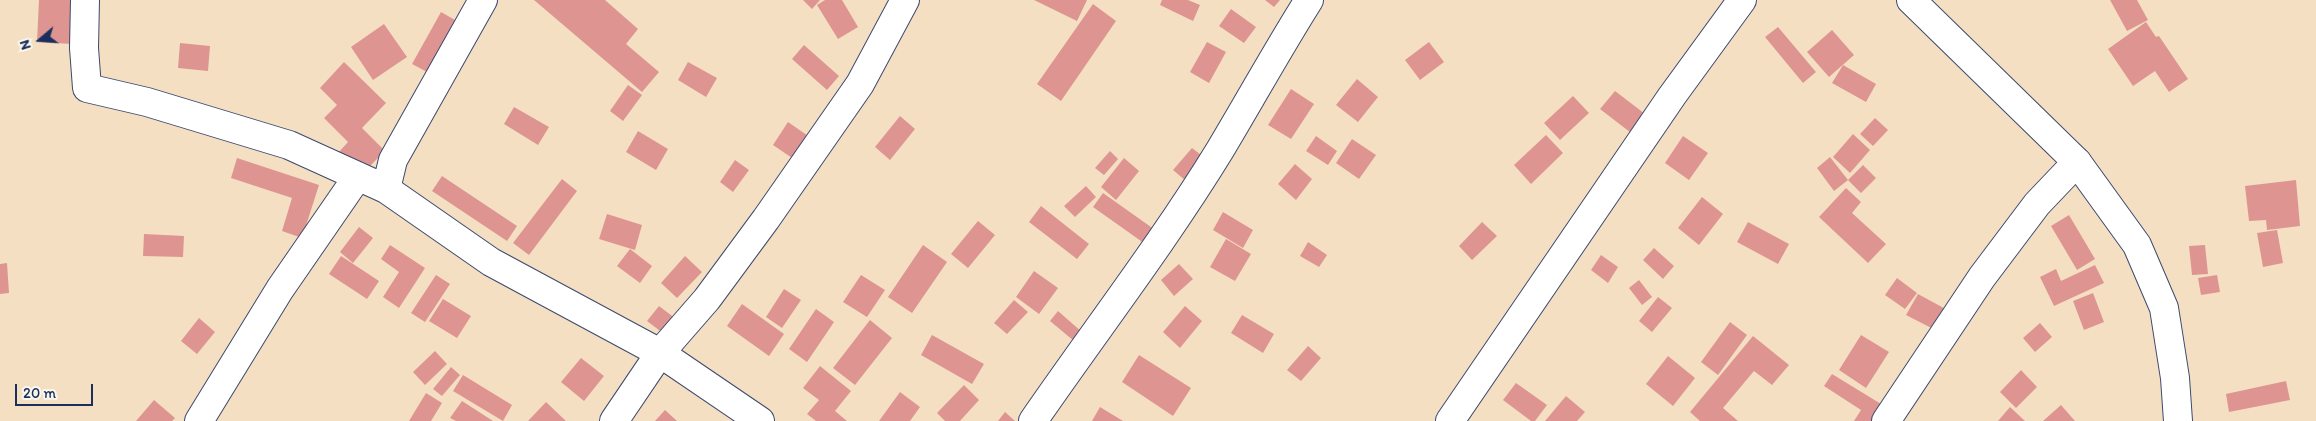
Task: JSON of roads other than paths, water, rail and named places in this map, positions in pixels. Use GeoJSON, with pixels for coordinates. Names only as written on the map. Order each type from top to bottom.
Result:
{"type":"FeatureCollection","features":[{"type":"Feature","properties":{"kind":"street"},"geometry":{"type":"LineString","coordinates":[[85,0],[84,48],[87,88],[147,102],[289,145],[386,189],[491,262],[660,353],[760,421]]}},
{"type":"Feature","properties":{"kind":"street"},"geometry":{"type":"LineString","coordinates":[[386,189],[393,160],[483,0]]}},
{"type":"Feature","properties":{"kind":"street"},"geometry":{"type":"LineString","coordinates":[[614,421],[660,353],[707,299],[860,84],[905,0]]}},
{"type":"Feature","properties":{"kind":"street"},"geometry":{"type":"LineString","coordinates":[[1032,421],[1168,228],[1220,150],[1275,53],[1309,0]]}},
{"type":"Feature","properties":{"kind":"street"},"geometry":{"type":"LineString","coordinates":[[1450,421],[1672,96],[1742,0]]}},
{"type":"Feature","properties":{"kind":"street"},"geometry":{"type":"LineString","coordinates":[[1911,0],[2077,162],[2137,245],[2164,308],[2175,378],[2178,421]]}},
{"type":"Feature","properties":{"kind":"street"},"geometry":{"type":"LineString","coordinates":[[1886,421],[1982,277],[2036,204],[2077,162]]}},
{"type":"Feature","properties":{"kind":"street"},"geometry":{"type":"LineString","coordinates":[[199,421],[280,289],[358,176]]}}]}
